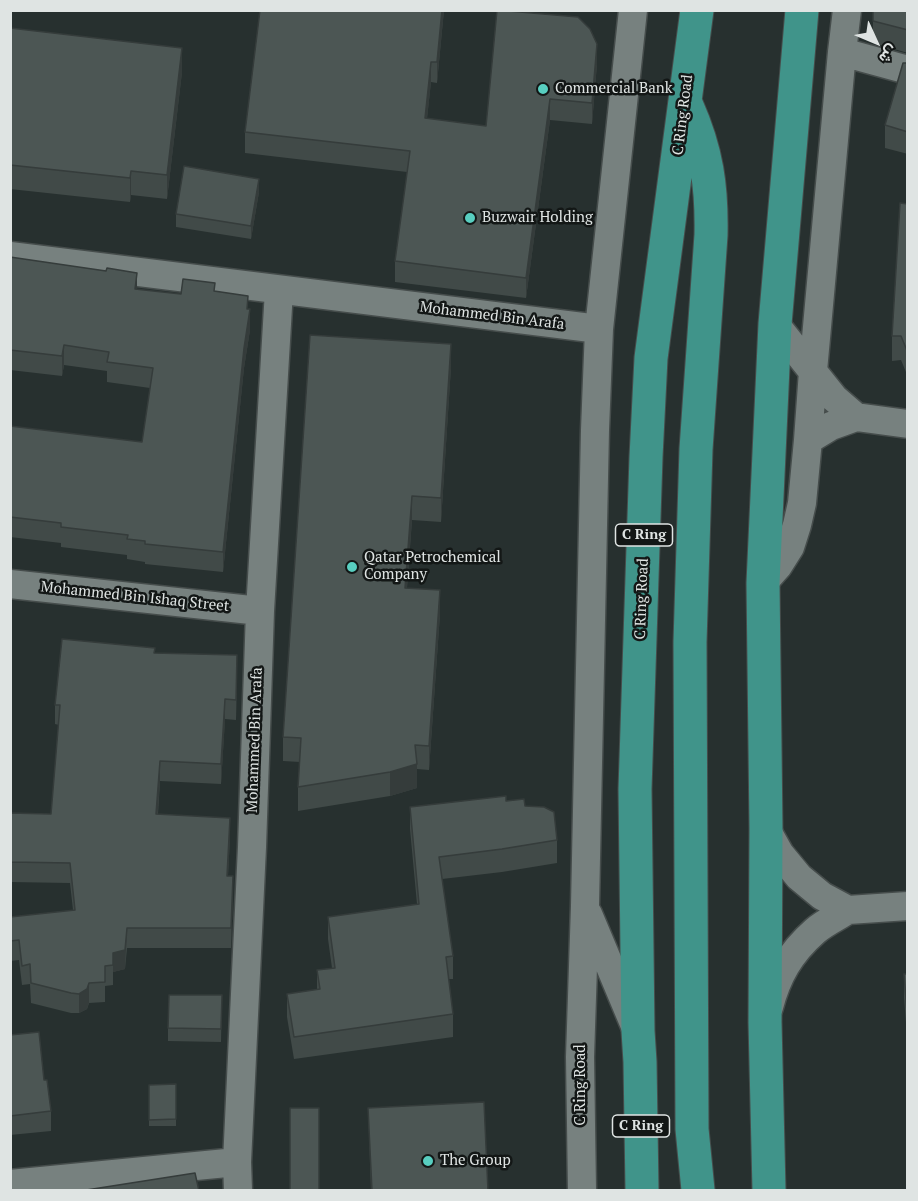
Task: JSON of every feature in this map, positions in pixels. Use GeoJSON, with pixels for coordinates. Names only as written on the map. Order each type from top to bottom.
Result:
{"type":"FeatureCollection","features":[{"type":"Feature","properties":{"kind":"highway","name":"C Ring Road"},"geometry":{"type":"LineString","coordinates":[[642,1191],[635,789],[650,380],[652,347],[697,10]]}},
{"type":"Feature","properties":{"kind":"highway"},"geometry":{"type":"LineString","coordinates":[[769,1191],[765,1022],[766,829],[763,583],[775,324],[802,10]]}},
{"type":"Feature","properties":{"kind":"highway"},"geometry":{"type":"LineString","coordinates":[[686,102],[705,153],[712,208],[696,449],[690,642],[692,1129],[698,1191]]}},
{"type":"Feature","properties":{"kind":"street","name":"C Ring Road"},"geometry":{"type":"LineString","coordinates":[[582,1191],[580,1057],[599,329],[633,10]]}},
{"type":"Feature","properties":{"kind":"street"},"geometry":{"type":"LineString","coordinates":[[763,583],[778,566],[790,546],[802,503],[842,52],[848,10]]}},
{"type":"Feature","properties":{"kind":"street"},"geometry":{"type":"LineString","coordinates":[[842,52],[908,70]]}},
{"type":"Feature","properties":{"kind":"street","name":"Mohammed Bin Arafa"},"geometry":{"type":"LineString","coordinates":[[10,256],[599,329]]}},
{"type":"Feature","properties":{"kind":"street","name":"Mohammed Bin Arafa"},"geometry":{"type":"LineString","coordinates":[[238,1191],[237,1162],[252,847],[260,611],[279,290]]}},
{"type":"Feature","properties":{"kind":"street"},"geometry":{"type":"LineString","coordinates":[[775,324],[834,398],[856,417]]}},
{"type":"Feature","properties":{"kind":"street"},"geometry":{"type":"LineString","coordinates":[[808,440],[831,426],[856,417],[908,424]]}},
{"type":"Feature","properties":{"kind":"street","name":"Mohammed Bin Ishaq Street"},"geometry":{"type":"LineString","coordinates":[[10,584],[260,611]]}},
{"type":"Feature","properties":{"kind":"street"},"geometry":{"type":"LineString","coordinates":[[766,829],[780,854],[799,877],[822,896],[848,910]]}},
{"type":"Feature","properties":{"kind":"street"},"geometry":{"type":"LineString","coordinates":[[585,906],[638,1031]]}},
{"type":"Feature","properties":{"kind":"street"},"geometry":{"type":"LineString","coordinates":[[765,1022],[774,987],[791,955],[816,929],[848,910],[908,906]]}},
{"type":"Feature","properties":{"kind":"street"},"geometry":{"type":"LineString","coordinates":[[10,1184],[237,1162]]}},
{"type":"Feature","properties":{"kind":"building"},"geometry":{"type":"Polygon","coordinates":[[[260,10],[442,10],[437,62],[431,62],[425,118],[486,126],[497,10],[578,17],[590,29],[597,44],[592,103],[550,99],[526,278],[395,261],[410,151],[245,132],[260,10]]]}},
{"type":"Feature","properties":{"kind":"building"},"geometry":{"type":"Polygon","coordinates":[[[873,10],[908,10],[908,30],[873,21],[873,10]]]}},
{"type":"Feature","properties":{"kind":"building"},"geometry":{"type":"Polygon","coordinates":[[[10,28],[182,48],[167,175],[131,171],[130,178],[10,165],[10,28]]]}},
{"type":"Feature","properties":{"kind":"building"},"geometry":{"type":"Polygon","coordinates":[[[903,63],[908,63],[908,132],[885,125],[903,63]]]}},
{"type":"Feature","properties":{"kind":"building"},"geometry":{"type":"Polygon","coordinates":[[[184,166],[259,179],[251,226],[176,214],[184,166]]]}},
{"type":"Feature","properties":{"kind":"building"},"geometry":{"type":"Polygon","coordinates":[[[900,203],[908,204],[908,353],[901,336],[892,336],[900,203]]]}},
{"type":"Feature","properties":{"kind":"building"},"geometry":{"type":"Polygon","coordinates":[[[10,257],[106,271],[107,268],[137,273],[135,289],[181,294],[183,279],[215,283],[214,291],[248,296],[247,309],[250,309],[223,552],[145,544],[145,541],[127,539],[128,535],[61,527],[61,523],[10,517],[10,426],[142,442],[153,368],[107,362],[109,352],[64,345],[62,356],[10,350],[10,257]]]}},
{"type":"Feature","properties":{"kind":"building","name":"Qatar Petrochemical Company"},"geometry":{"type":"Polygon","coordinates":[[[310,335],[451,344],[441,498],[412,496],[405,588],[440,590],[429,746],[415,745],[417,764],[390,772],[298,787],[301,738],[283,737],[310,335]]]}},
{"type":"Feature","properties":{"kind":"building"},"geometry":{"type":"Polygon","coordinates":[[[62,639],[155,648],[154,653],[237,655],[236,700],[225,699],[221,764],[160,761],[156,814],[230,818],[227,876],[233,876],[231,928],[127,928],[125,950],[113,953],[113,965],[105,966],[105,982],[89,983],[87,989],[79,994],[31,983],[30,964],[22,966],[19,940],[10,941],[10,917],[75,910],[70,863],[10,862],[10,813],[51,814],[60,705],[55,705],[62,639]]]}},
{"type":"Feature","properties":{"kind":"building"},"geometry":{"type":"Polygon","coordinates":[[[506,796],[506,801],[524,799],[525,806],[544,807],[554,812],[557,840],[439,857],[453,956],[446,957],[453,1014],[294,1037],[287,994],[320,989],[317,970],[335,968],[328,917],[419,904],[410,807],[506,796]]]}},
{"type":"Feature","properties":{"kind":"building"},"geometry":{"type":"Polygon","coordinates":[[[904,974],[908,974],[908,1024],[904,974]]]}},
{"type":"Feature","properties":{"kind":"building"},"geometry":{"type":"Polygon","coordinates":[[[169,995],[222,995],[221,1029],[168,1028],[169,995]]]}},
{"type":"Feature","properties":{"kind":"building"},"geometry":{"type":"Polygon","coordinates":[[[39,1032],[44,1080],[47,1080],[51,1111],[10,1116],[10,1035],[39,1032]]]}},
{"type":"Feature","properties":{"kind":"building"},"geometry":{"type":"Polygon","coordinates":[[[176,1084],[176,1119],[149,1120],[149,1085],[176,1084]]]}},
{"type":"Feature","properties":{"kind":"building","name":"The Group"},"geometry":{"type":"Polygon","coordinates":[[[484,1102],[488,1191],[372,1191],[368,1108],[484,1102]]]}},
{"type":"Feature","properties":{"kind":"building"},"geometry":{"type":"Polygon","coordinates":[[[290,1108],[319,1108],[319,1191],[290,1191],[290,1108]]]}},
{"type":"Feature","properties":{"kind":"building"},"geometry":{"type":"Polygon","coordinates":[[[195,1173],[199,1191],[80,1191],[195,1173]]]}},
{"type":"Feature","properties":{"kind":"place","name":"Commercial Bank"},"geometry":{"type":"Point","coordinates":[543,89]}},
{"type":"Feature","properties":{"kind":"place","name":"Buzwair Holding"},"geometry":{"type":"Point","coordinates":[470,218]}},
{"type":"Feature","properties":{"kind":"place","name":"Qatar Petrochemical Company"},"geometry":{"type":"Point","coordinates":[352,567]}},
{"type":"Feature","properties":{"kind":"place","name":"The Group"},"geometry":{"type":"Point","coordinates":[428,1161]}}]}
